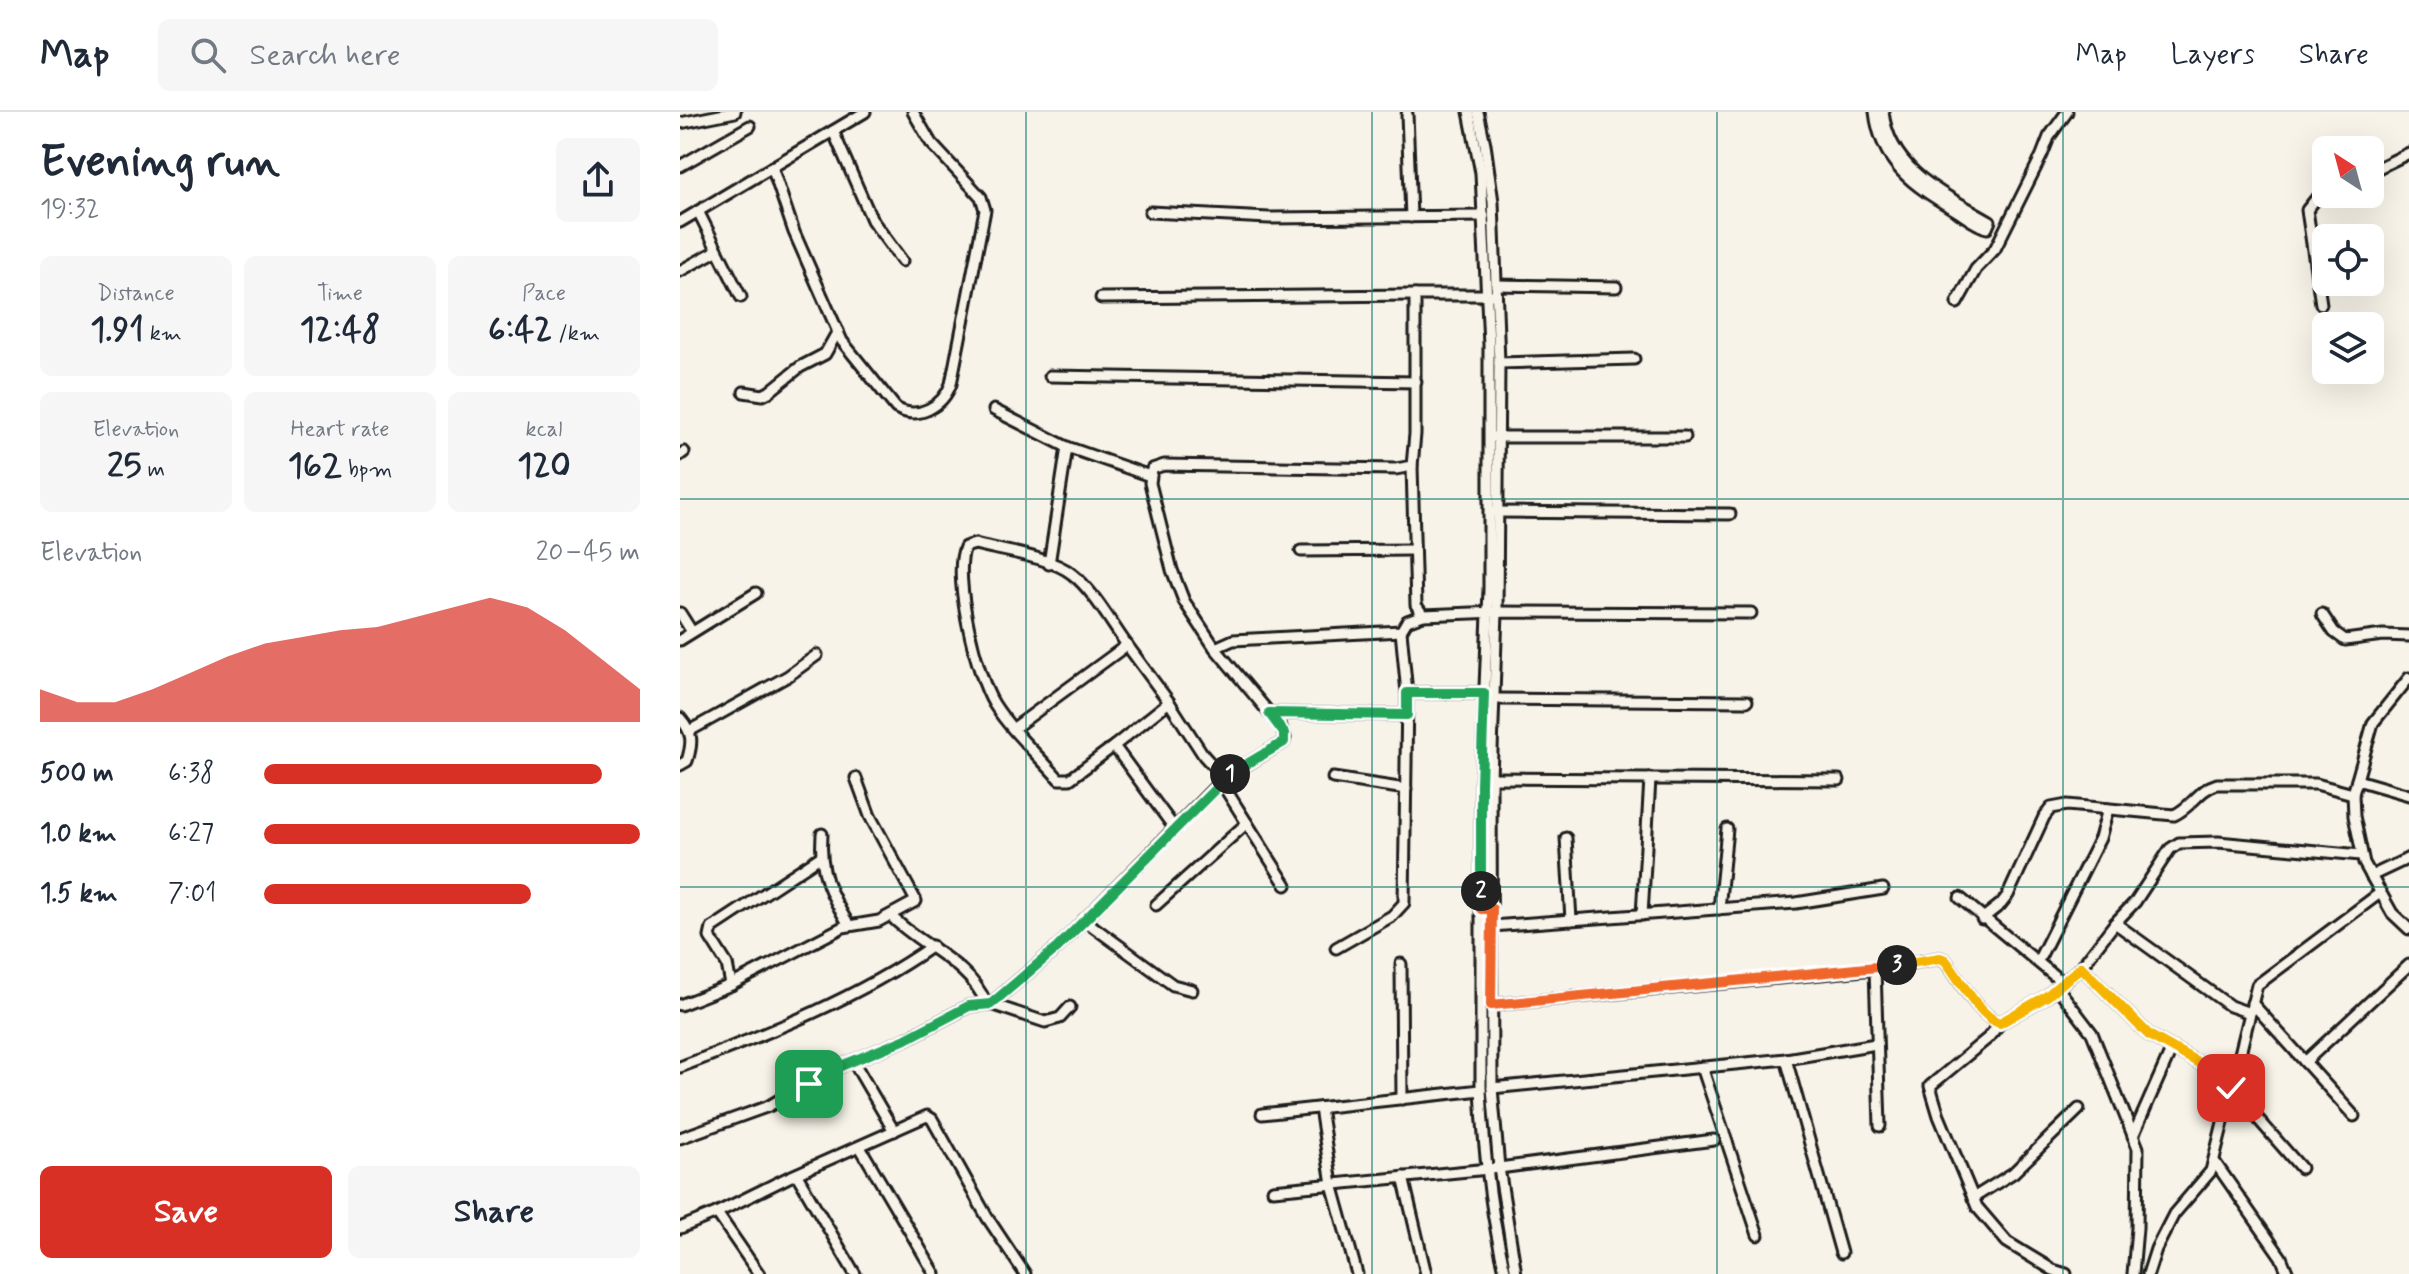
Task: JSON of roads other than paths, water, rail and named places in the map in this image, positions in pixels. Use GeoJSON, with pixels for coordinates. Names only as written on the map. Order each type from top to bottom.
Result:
{"type":"FeatureCollection","features":[{"type":"Feature","properties":{"kind":"street"},"geometry":{"type":"LineString","coordinates":[[680,123],[735,112]]}},
{"type":"Feature","properties":{"kind":"street"},"geometry":{"type":"LineString","coordinates":[[680,222],[865,112]]}},
{"type":"Feature","properties":{"kind":"street"},"geometry":{"type":"LineString","coordinates":[[772,167],[794,232],[838,331],[860,366],[900,411],[916,413],[931,408],[947,394],[985,210],[981,197],[931,143],[913,112]]}},
{"type":"Feature","properties":{"kind":"street"},"geometry":{"type":"LineString","coordinates":[[1469,112],[1481,173],[1499,363],[1493,438]]}},
{"type":"Feature","properties":{"kind":"street"},"geometry":{"type":"LineString","coordinates":[[1478,112],[1493,202],[1492,613],[1481,785],[1487,909],[1492,926],[1491,1005],[1486,1046]]}},
{"type":"Feature","properties":{"kind":"street"},"geometry":{"type":"LineString","coordinates":[[1875,112],[1881,119],[1881,140],[1903,169],[1932,192],[1986,229],[1989,226],[1990,221],[1932,192]]}},
{"type":"Feature","properties":{"kind":"street"},"geometry":{"type":"LineString","coordinates":[[1957,303],[1976,269],[1995,249],[2049,137],[2067,112]]}},
{"type":"Feature","properties":{"kind":"street"},"geometry":{"type":"LineString","coordinates":[[1407,114],[1411,217]]}},
{"type":"Feature","properties":{"kind":"street"},"geometry":{"type":"LineString","coordinates":[[682,163],[750,126]]}},
{"type":"Feature","properties":{"kind":"street"},"geometry":{"type":"LineString","coordinates":[[833,131],[872,220],[902,261]]}},
{"type":"Feature","properties":{"kind":"street"},"geometry":{"type":"LineString","coordinates":[[2384,165],[2409,153]]}},
{"type":"Feature","properties":{"kind":"street"},"geometry":{"type":"LineString","coordinates":[[2312,204],[2307,210],[2321,304]]}},
{"type":"Feature","properties":{"kind":"street"},"geometry":{"type":"LineString","coordinates":[[698,211],[741,297]]}},
{"type":"Feature","properties":{"kind":"street"},"geometry":{"type":"LineString","coordinates":[[1150,212],[1269,218],[1484,216]]}},
{"type":"Feature","properties":{"kind":"street"},"geometry":{"type":"LineString","coordinates":[[680,271],[716,251]]}},
{"type":"Feature","properties":{"kind":"street"},"geometry":{"type":"LineString","coordinates":[[1101,298],[1415,295],[1616,287]]}},
{"type":"Feature","properties":{"kind":"street"},"geometry":{"type":"LineString","coordinates":[[1415,295],[1413,550],[1416,605],[1423,615]]}},
{"type":"Feature","properties":{"kind":"street"},"geometry":{"type":"LineString","coordinates":[[744,392],[763,395],[769,392],[800,367],[825,354],[838,331]]}},
{"type":"Feature","properties":{"kind":"street"},"geometry":{"type":"LineString","coordinates":[[1499,363],[1634,359]]}},
{"type":"Feature","properties":{"kind":"street"},"geometry":{"type":"LineString","coordinates":[[1050,376],[1416,382]]}},
{"type":"Feature","properties":{"kind":"street"},"geometry":{"type":"LineString","coordinates":[[994,410],[1067,447],[1150,476]]}},
{"type":"Feature","properties":{"kind":"street"},"geometry":{"type":"LineString","coordinates":[[1493,438],[1685,437]]}},
{"type":"Feature","properties":{"kind":"street"},"geometry":{"type":"LineString","coordinates":[[1049,564],[1067,447]]}},
{"type":"Feature","properties":{"kind":"street"},"geometry":{"type":"LineString","coordinates":[[680,1138],[769,1106],[824,1073],[906,1039],[969,1006],[988,1003],[1057,948],[1222,780],[1284,742],[1284,733],[1215,648],[1184,601],[1172,570],[1150,476],[1152,469],[1164,465],[1396,469],[1412,466]]}},
{"type":"Feature","properties":{"kind":"street"},"geometry":{"type":"LineString","coordinates":[[1493,512],[1730,514]]}},
{"type":"Feature","properties":{"kind":"street"},"geometry":{"type":"LineString","coordinates":[[1169,702],[1070,779],[1059,779],[994,704],[988,691],[964,608],[962,553],[965,547],[975,544],[1049,564],[1069,572],[1078,580],[1169,702],[1222,780],[1286,885]]}},
{"type":"Feature","properties":{"kind":"street"},"geometry":{"type":"LineString","coordinates":[[1301,551],[1413,550]]}},
{"type":"Feature","properties":{"kind":"street"},"geometry":{"type":"LineString","coordinates":[[680,640],[756,593]]}},
{"type":"Feature","properties":{"kind":"street"},"geometry":{"type":"LineString","coordinates":[[680,613],[692,632]]}},
{"type":"Feature","properties":{"kind":"street"},"geometry":{"type":"LineString","coordinates":[[1336,948],[1392,916],[1404,903],[1407,693],[1401,631],[1407,621],[1423,615],[1492,613],[1751,613]]}},
{"type":"Feature","properties":{"kind":"street"},"geometry":{"type":"LineString","coordinates":[[2322,614],[2340,639],[2409,636]]}},
{"type":"Feature","properties":{"kind":"street"},"geometry":{"type":"LineString","coordinates":[[1215,648],[1233,640],[1401,631]]}},
{"type":"Feature","properties":{"kind":"street"},"geometry":{"type":"LineString","coordinates":[[1014,728],[1127,645]]}},
{"type":"Feature","properties":{"kind":"street"},"geometry":{"type":"LineString","coordinates":[[691,730],[788,676],[817,655]]}},
{"type":"Feature","properties":{"kind":"street"},"geometry":{"type":"LineString","coordinates":[[2409,678],[2373,723],[2353,794],[2361,855],[2392,913],[2409,929]]}},
{"type":"Feature","properties":{"kind":"street"},"geometry":{"type":"LineString","coordinates":[[1407,693],[1747,701]]}},
{"type":"Feature","properties":{"kind":"street"},"geometry":{"type":"LineString","coordinates":[[1489,696],[1491,778],[1486,1089],[1506,1274]]}},
{"type":"Feature","properties":{"kind":"street"},"geometry":{"type":"LineString","coordinates":[[1269,713],[1407,715]]}},
{"type":"Feature","properties":{"kind":"street"},"geometry":{"type":"LineString","coordinates":[[680,718],[691,730],[687,761],[680,765]]}},
{"type":"Feature","properties":{"kind":"street"},"geometry":{"type":"LineString","coordinates":[[1114,746],[1175,829]]}},
{"type":"Feature","properties":{"kind":"street"},"geometry":{"type":"LineString","coordinates":[[680,1005],[731,985],[849,925],[879,921],[916,901],[870,816],[856,778]]}},
{"type":"Feature","properties":{"kind":"street"},"geometry":{"type":"LineString","coordinates":[[1333,778],[1406,789]]}},
{"type":"Feature","properties":{"kind":"street"},"geometry":{"type":"LineString","coordinates":[[1491,778],[1839,780]]}},
{"type":"Feature","properties":{"kind":"street"},"geometry":{"type":"LineString","coordinates":[[1642,915],[1650,779]]}},
{"type":"Feature","properties":{"kind":"street"},"geometry":{"type":"LineString","coordinates":[[2357,780],[2409,795]]}},
{"type":"Feature","properties":{"kind":"street"},"geometry":{"type":"LineString","coordinates":[[1982,919],[2008,895],[2051,808],[2067,805],[2174,815],[2189,807],[2210,786],[2217,784],[2316,784],[2353,794]]}},
{"type":"Feature","properties":{"kind":"street"},"geometry":{"type":"LineString","coordinates":[[2038,961],[2100,838],[2108,809]]}},
{"type":"Feature","properties":{"kind":"street"},"geometry":{"type":"LineString","coordinates":[[1156,905],[1247,823]]}},
{"type":"Feature","properties":{"kind":"street"},"geometry":{"type":"LineString","coordinates":[[1719,909],[1727,829]]}},
{"type":"Feature","properties":{"kind":"street"},"geometry":{"type":"LineString","coordinates":[[822,834],[820,857],[830,894],[849,925]]}},
{"type":"Feature","properties":{"kind":"street"},"geometry":{"type":"LineString","coordinates":[[1566,838],[1571,920]]}},
{"type":"Feature","properties":{"kind":"street"},"geometry":{"type":"LineString","coordinates":[[2066,1274],[2053,1270],[2007,1242],[1977,1207],[1939,1116],[1930,1086],[1988,1038],[2000,1023],[2047,996],[2081,967],[2135,902],[2170,849],[2179,843],[2218,842],[2361,855]]}},
{"type":"Feature","properties":{"kind":"street"},"geometry":{"type":"LineString","coordinates":[[731,985],[727,964],[710,937],[712,928],[820,857]]}},
{"type":"Feature","properties":{"kind":"street"},"geometry":{"type":"LineString","coordinates":[[2371,876],[2409,858]]}},
{"type":"Feature","properties":{"kind":"street"},"geometry":{"type":"LineString","coordinates":[[1492,926],[1796,903],[1883,889]]}},
{"type":"Feature","properties":{"kind":"street"},"geometry":{"type":"LineString","coordinates":[[2148,1274],[2156,1249],[2174,1214],[2211,1171],[2257,985],[2380,893]]}},
{"type":"Feature","properties":{"kind":"street"},"geometry":{"type":"LineString","coordinates":[[1960,898],[1982,919],[2038,961],[2060,985],[2092,1033],[2138,1148],[2133,1274]]}},
{"type":"Feature","properties":{"kind":"street"},"geometry":{"type":"LineString","coordinates":[[891,916],[953,962],[981,991],[988,1003],[1045,1022],[1060,1018],[1070,1007]]}},
{"type":"Feature","properties":{"kind":"street"},"geometry":{"type":"LineString","coordinates":[[1084,920],[1173,985],[1192,990]]}},
{"type":"Feature","properties":{"kind":"street"},"geometry":{"type":"LineString","coordinates":[[2115,923],[2230,1006],[2251,1008],[2354,1116]]}},
{"type":"Feature","properties":{"kind":"street"},"geometry":{"type":"LineString","coordinates":[[680,1067],[773,1031],[853,995],[932,946]]}},
{"type":"Feature","properties":{"kind":"street"},"geometry":{"type":"LineString","coordinates":[[1491,1005],[1875,969],[1940,958],[1945,960],[1981,1010],[1993,1022],[2000,1023]]}},
{"type":"Feature","properties":{"kind":"street"},"geometry":{"type":"LineString","coordinates":[[1401,964],[1402,1099]]}},
{"type":"Feature","properties":{"kind":"street"},"geometry":{"type":"LineString","coordinates":[[2305,1062],[2409,965]]}},
{"type":"Feature","properties":{"kind":"street"},"geometry":{"type":"LineString","coordinates":[[2081,967],[2149,1035],[2232,1085],[2301,1168]]}},
{"type":"Feature","properties":{"kind":"street"},"geometry":{"type":"LineString","coordinates":[[1875,969],[1880,1126]]}},
{"type":"Feature","properties":{"kind":"street"},"geometry":{"type":"LineString","coordinates":[[1262,1114],[1786,1059],[1876,1044]]}},
{"type":"Feature","properties":{"kind":"street"},"geometry":{"type":"LineString","coordinates":[[2133,1136],[2172,1048]]}},
{"type":"Feature","properties":{"kind":"street"},"geometry":{"type":"LineString","coordinates":[[1786,1059],[1841,1253]]}},
{"type":"Feature","properties":{"kind":"street"},"geometry":{"type":"LineString","coordinates":[[853,1061],[894,1131]]}},
{"type":"Feature","properties":{"kind":"street"},"geometry":{"type":"LineString","coordinates":[[1702,1067],[1758,1235]]}},
{"type":"Feature","properties":{"kind":"street"},"geometry":{"type":"LineString","coordinates":[[1320,1108],[1332,1184],[1357,1274]]}},
{"type":"Feature","properties":{"kind":"street"},"geometry":{"type":"LineString","coordinates":[[1973,1198],[2013,1173],[2079,1109]]}},
{"type":"Feature","properties":{"kind":"street"},"geometry":{"type":"LineString","coordinates":[[681,1227],[923,1116],[932,1119],[994,1229],[1025,1274]]}},
{"type":"Feature","properties":{"kind":"street"},"geometry":{"type":"LineString","coordinates":[[1273,1190],[1494,1168],[1714,1140]]}},
{"type":"Feature","properties":{"kind":"street"},"geometry":{"type":"LineString","coordinates":[[860,1147],[935,1274]]}},
{"type":"Feature","properties":{"kind":"street"},"geometry":{"type":"LineString","coordinates":[[2214,1161],[2281,1257],[2288,1274]]}},
{"type":"Feature","properties":{"kind":"street"},"geometry":{"type":"LineString","coordinates":[[797,1175],[855,1274]]}},
{"type":"Feature","properties":{"kind":"street"},"geometry":{"type":"LineString","coordinates":[[1403,1177],[1426,1274]]}},
{"type":"Feature","properties":{"kind":"street"},"geometry":{"type":"LineString","coordinates":[[717,1213],[759,1274]]}},
{"type":"Feature","properties":{"kind":"street"},"geometry":{"type":"LineString","coordinates":[[1505,1247],[1516,1274]]}}]}
